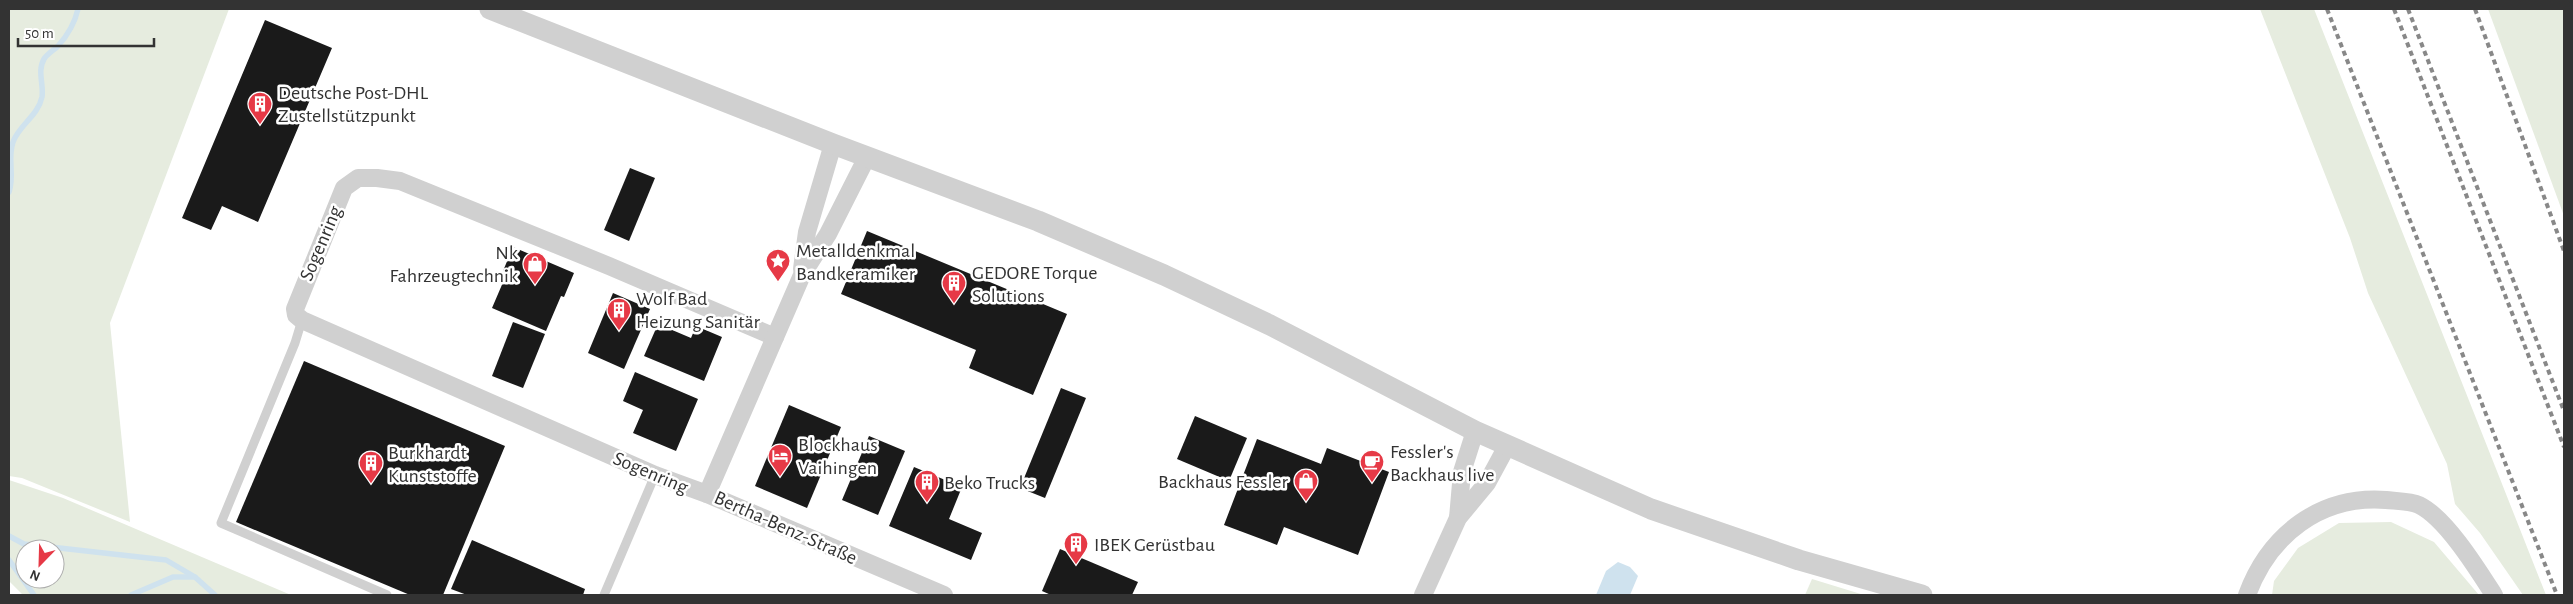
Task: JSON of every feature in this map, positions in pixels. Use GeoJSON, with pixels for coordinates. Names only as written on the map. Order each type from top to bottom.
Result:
{"type":"FeatureCollection","features":[{"type":"Feature","properties":{"kind":"street"},"geometry":{"type":"LineString","coordinates":[[490,9],[832,144],[1038,221],[1164,275],[1270,325],[1475,431],[1651,509],[1716,533],[1800,560],[1922,595]]}},
{"type":"Feature","properties":{"kind":"street","name":"Bertha-Benz-Straße"},"geometry":{"type":"LineString","coordinates":[[802,275],[808,232],[832,144]]}},
{"type":"Feature","properties":{"kind":"street","name":"Bertha-Benz-Straße"},"geometry":{"type":"LineString","coordinates":[[867,157],[828,234],[802,275],[707,494],[944,595]]}},
{"type":"Feature","properties":{"kind":"street","name":"Sogenring"},"geometry":{"type":"LineString","coordinates":[[707,494],[655,475],[302,320],[296,315],[295,309],[300,292],[344,188],[358,178],[400,181],[775,337]]}},
{"type":"Feature","properties":{"kind":"street"},"geometry":{"type":"LineString","coordinates":[[1458,518],[1462,472],[1475,431]]}},
{"type":"Feature","properties":{"kind":"street"},"geometry":{"type":"LineString","coordinates":[[1423,595],[1458,518],[1487,483],[1507,446]]}},
{"type":"Feature","properties":{"kind":"street"},"geometry":{"type":"LineString","coordinates":[[2247,595],[2268,553],[2294,526],[2321,509],[2337,504],[2377,499],[2419,505],[2430,514],[2456,541],[2494,595]]}},
{"type":"Feature","properties":{"kind":"lane"},"geometry":{"type":"LineString","coordinates":[[302,320],[296,343],[221,523],[387,595]]}},
{"type":"Feature","properties":{"kind":"lane"},"geometry":{"type":"LineString","coordinates":[[604,595],[655,475]]}},
{"type":"Feature","properties":{"kind":"shaded area"},"geometry":{"type":"Polygon","coordinates":[[[9,9],[229,9],[110,323],[130,522],[22,478],[9,476],[9,9]]]}},
{"type":"Feature","properties":{"kind":"shaded area"},"geometry":{"type":"Polygon","coordinates":[[[2260,9],[2314,9],[2546,595],[2523,595],[2480,533],[2455,504],[2447,464],[2368,293],[2350,238],[2260,9]]]}},
{"type":"Feature","properties":{"kind":"shaded area"},"geometry":{"type":"Polygon","coordinates":[[[2488,9],[2564,9],[2564,216],[2488,9]]]}},
{"type":"Feature","properties":{"kind":"shaded area"},"geometry":{"type":"Polygon","coordinates":[[[9,480],[63,498],[291,595],[23,595],[17,589],[65,589],[65,539],[15,539],[15,587],[9,581],[9,480]]]}},
{"type":"Feature","properties":{"kind":"shaded area"},"geometry":{"type":"Polygon","coordinates":[[[2391,522],[2434,542],[2479,595],[2272,595],[2274,581],[2298,548],[2339,523],[2391,522]]]}},
{"type":"Feature","properties":{"kind":"shaded area"},"geometry":{"type":"Polygon","coordinates":[[[1812,579],[1864,595],[1805,595],[1812,579]]]}},
{"type":"Feature","properties":{"kind":"water"},"geometry":{"type":"Polygon","coordinates":[[[1618,562],[1630,567],[1638,576],[1630,595],[1596,595],[1606,571],[1618,562]]]}},
{"type":"Feature","properties":{"kind":"building","name":"Deutsche Post-DHL Zustellstützpunkt"},"geometry":{"type":"Polygon","coordinates":[[[265,20],[332,48],[258,222],[222,206],[211,230],[182,218],[265,20]]]}},
{"type":"Feature","properties":{"kind":"building"},"geometry":{"type":"Polygon","coordinates":[[[630,168],[655,178],[629,241],[604,230],[630,168]]]}},
{"type":"Feature","properties":{"kind":"building","name":"GEDORE Torque Solutions"},"geometry":{"type":"Polygon","coordinates":[[[867,231],[1067,314],[1033,395],[969,368],[976,350],[841,294],[867,231]]]}},
{"type":"Feature","properties":{"kind":"building","name":"Nk Fahrzeugtechnik"},"geometry":{"type":"Polygon","coordinates":[[[513,247],[574,273],[564,297],[561,296],[546,331],[492,308],[507,273],[503,271],[513,247]]]}},
{"type":"Feature","properties":{"kind":"building","name":"Wolf Bad Heizung Sanitär"},"geometry":{"type":"Polygon","coordinates":[[[613,293],[650,309],[624,369],[588,353],[613,293]]]}},
{"type":"Feature","properties":{"kind":"building"},"geometry":{"type":"Polygon","coordinates":[[[513,322],[545,334],[523,388],[492,376],[513,322]]]}},
{"type":"Feature","properties":{"kind":"building"},"geometry":{"type":"Polygon","coordinates":[[[658,324],[691,338],[696,326],[722,337],[704,381],[644,356],[658,324]]]}},
{"type":"Feature","properties":{"kind":"building","name":"Burkhardt Kunststoffe"},"geometry":{"type":"Polygon","coordinates":[[[304,361],[505,446],[443,595],[410,595],[236,522],[304,361]]]}},
{"type":"Feature","properties":{"kind":"building"},"geometry":{"type":"Polygon","coordinates":[[[635,372],[698,399],[676,451],[633,433],[643,410],[623,401],[635,372]]]}},
{"type":"Feature","properties":{"kind":"building"},"geometry":{"type":"Polygon","coordinates":[[[1061,388],[1086,398],[1045,498],[1020,488],[1061,388]]]}},
{"type":"Feature","properties":{"kind":"building"},"geometry":{"type":"Polygon","coordinates":[[[789,405],[841,427],[807,508],[755,486],[789,405]]]}},
{"type":"Feature","properties":{"kind":"building"},"geometry":{"type":"Polygon","coordinates":[[[1195,416],[1247,438],[1229,481],[1177,459],[1195,416]]]}},
{"type":"Feature","properties":{"kind":"building"},"geometry":{"type":"Polygon","coordinates":[[[869,436],[905,451],[878,515],[842,500],[869,436]]]}},
{"type":"Feature","properties":{"kind":"building","name":"Backhaus Fessler"},"geometry":{"type":"Polygon","coordinates":[[[1257,439],[1321,464],[1327,448],[1389,472],[1358,555],[1284,527],[1277,545],[1224,525],[1257,439]]]}},
{"type":"Feature","properties":{"kind":"building","name":"Beko Trucks"},"geometry":{"type":"Polygon","coordinates":[[[914,467],[962,487],[949,519],[982,533],[971,560],[889,526],[914,467]]]}},
{"type":"Feature","properties":{"kind":"building"},"geometry":{"type":"Polygon","coordinates":[[[472,540],[585,589],[583,595],[467,595],[451,589],[472,540]]]}},
{"type":"Feature","properties":{"kind":"building","name":"IBEK Gerüstbau"},"geometry":{"type":"Polygon","coordinates":[[[1060,549],[1138,582],[1132,595],[1051,595],[1042,591],[1060,549]]]}},
{"type":"Feature","properties":{"kind":"waterway"},"geometry":{"type":"LineString","coordinates":[[9,192],[11,186],[11,148],[16,136],[40,104],[42,97],[42,64],[45,57],[58,46],[67,33],[78,9]]}},
{"type":"Feature","properties":{"kind":"waterway"},"geometry":{"type":"LineString","coordinates":[[9,536],[24,544],[166,560],[195,577]]}},
{"type":"Feature","properties":{"kind":"waterway"},"geometry":{"type":"LineString","coordinates":[[9,560],[34,595]]}},
{"type":"Feature","properties":{"kind":"waterway"},"geometry":{"type":"LineString","coordinates":[[131,595],[173,577],[195,577],[215,595]]}},
{"type":"Feature","properties":{"kind":"railway"},"geometry":{"type":"LineString","coordinates":[[2327,9],[2557,595]]}},
{"type":"Feature","properties":{"kind":"railway"},"geometry":{"type":"LineString","coordinates":[[2394,9],[2564,447]]}},
{"type":"Feature","properties":{"kind":"railway"},"geometry":{"type":"LineString","coordinates":[[2408,9],[2564,411]]}},
{"type":"Feature","properties":{"kind":"railway"},"geometry":{"type":"LineString","coordinates":[[2475,9],[2564,251]]}},
{"type":"Feature","properties":{"kind":"place","name":"Deutsche Post-DHL Zustellstützpunkt"},"geometry":{"type":"Point","coordinates":[260,125]}},
{"type":"Feature","properties":{"kind":"place","name":"Metalldenkmal Bandkeramiker"},"geometry":{"type":"Point","coordinates":[778,282]}},
{"type":"Feature","properties":{"kind":"place","name":"Nk Fahrzeugtechnik"},"geometry":{"type":"Point","coordinates":[535,285]}},
{"type":"Feature","properties":{"kind":"place","name":"GEDORE Torque Solutions"},"geometry":{"type":"Point","coordinates":[954,304]}},
{"type":"Feature","properties":{"kind":"place","name":"Wolf Bad Heizung Sanitär"},"geometry":{"type":"Point","coordinates":[619,331]}},
{"type":"Feature","properties":{"kind":"place","name":"Blockhaus Vaihingen"},"geometry":{"type":"Point","coordinates":[780,477]}},
{"type":"Feature","properties":{"kind":"place","name":"Fessler's Backhaus live"},"geometry":{"type":"Point","coordinates":[1372,483]}},
{"type":"Feature","properties":{"kind":"place","name":"Burkhardt Kunststoffe"},"geometry":{"type":"Point","coordinates":[371,484]}},
{"type":"Feature","properties":{"kind":"place","name":"Backhaus Fessler"},"geometry":{"type":"Point","coordinates":[1306,502]}},
{"type":"Feature","properties":{"kind":"place","name":"Beko Trucks"},"geometry":{"type":"Point","coordinates":[927,503]}},
{"type":"Feature","properties":{"kind":"place","name":"IBEK Gerüstbau"},"geometry":{"type":"Point","coordinates":[1076,565]}}]}
